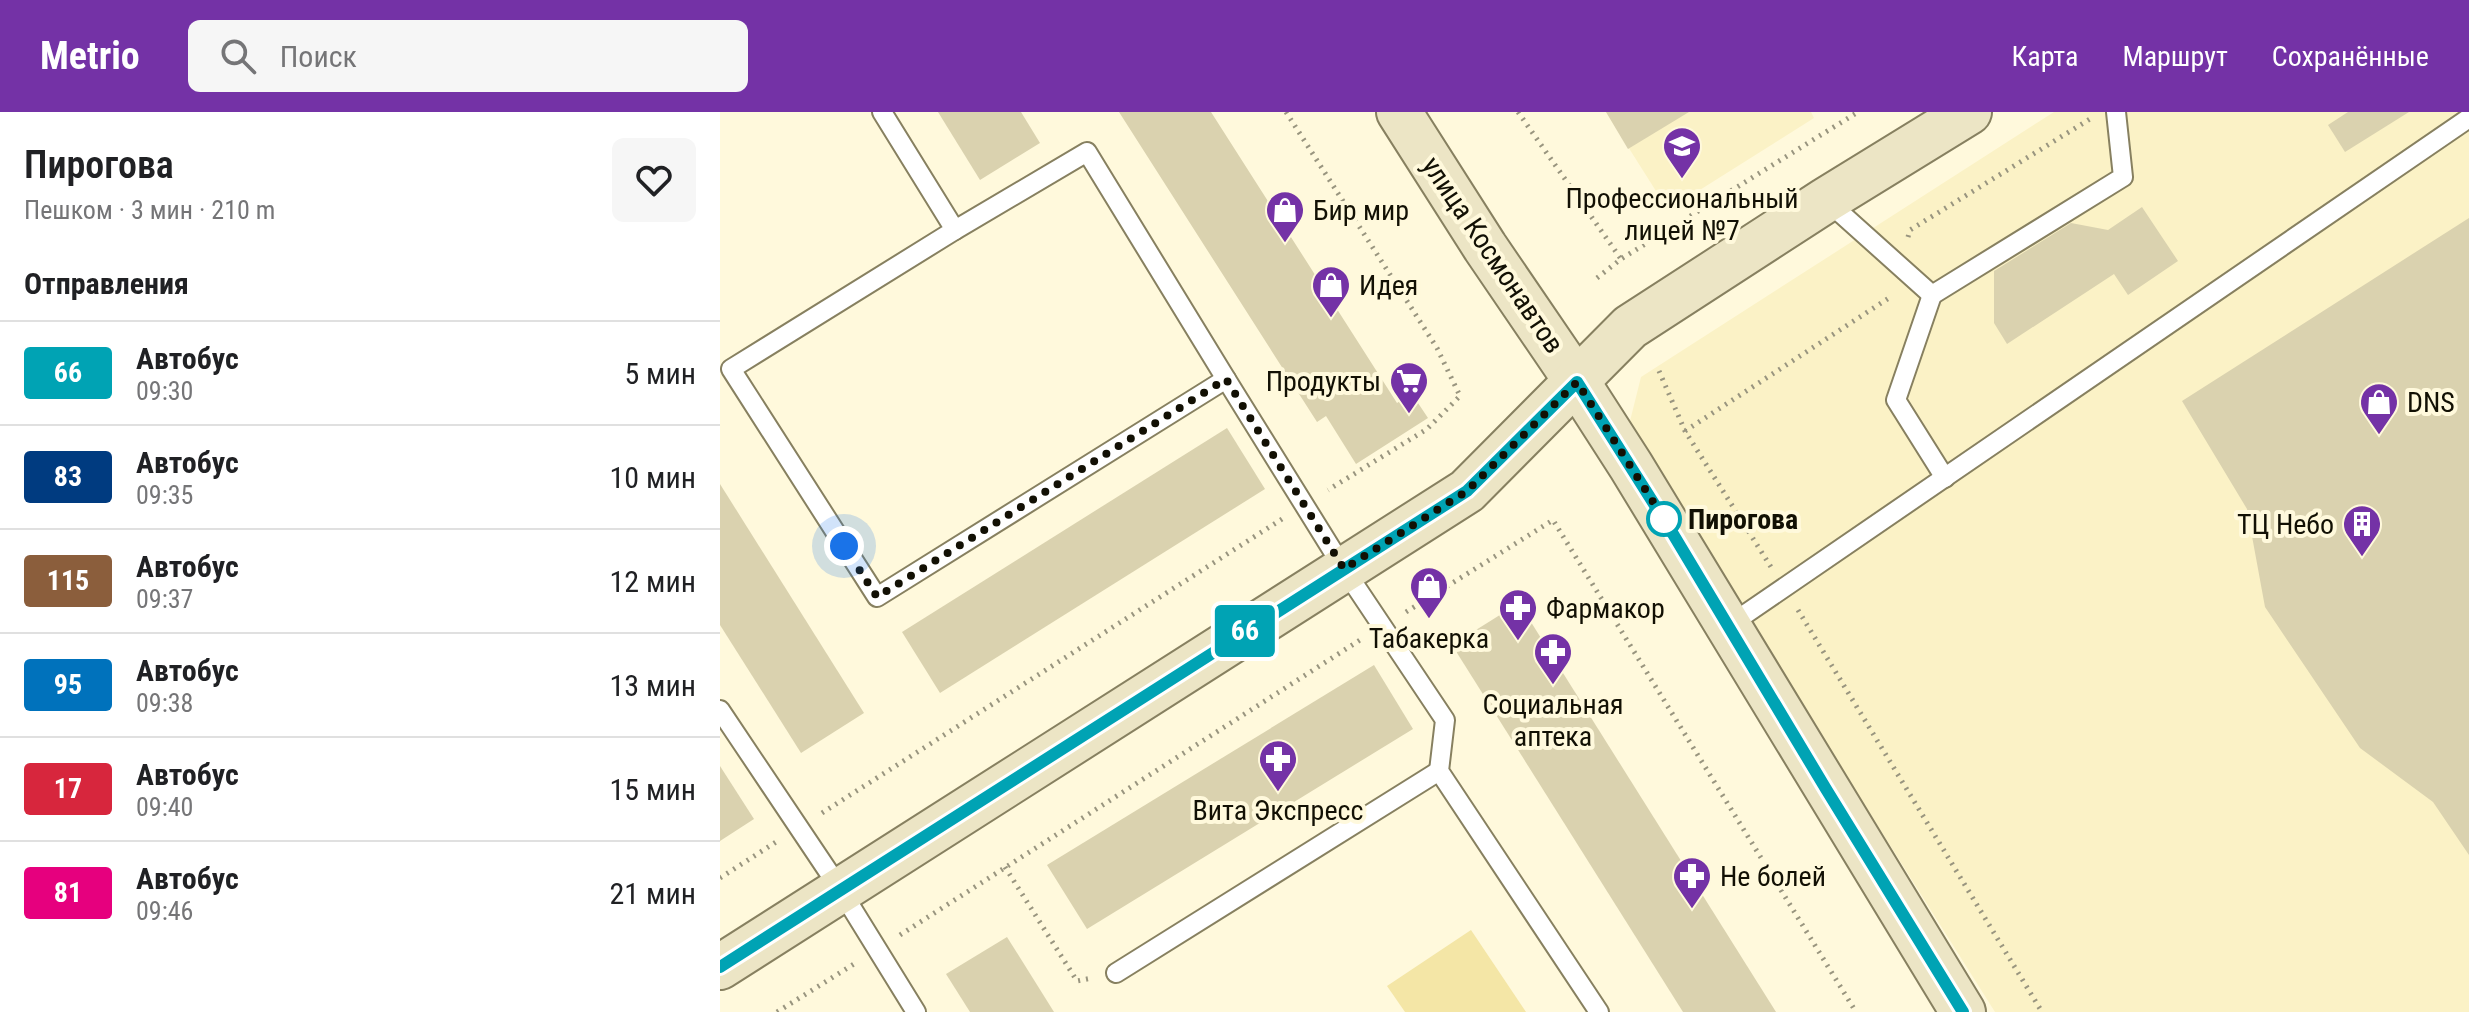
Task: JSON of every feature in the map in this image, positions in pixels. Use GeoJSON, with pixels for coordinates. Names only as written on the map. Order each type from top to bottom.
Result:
{"type":"FeatureCollection","features":[{"type":"Feature","properties":{"kind":"street","name":"улица Космонавтов"},"geometry":{"type":"LineString","coordinates":[[1399,112],[1485,247],[1577,382],[1963,1012]]}},
{"type":"Feature","properties":{"kind":"street"},"geometry":{"type":"LineString","coordinates":[[720,967],[1467,491],[1630,327],[1969,112]]}},
{"type":"Feature","properties":{"kind":"lane"},"geometry":{"type":"LineString","coordinates":[[882,112],[955,230]]}},
{"type":"Feature","properties":{"kind":"lane"},"geometry":{"type":"LineString","coordinates":[[1945,478],[1896,400],[1932,295],[2123,177],[2116,112]]}},
{"type":"Feature","properties":{"kind":"lane"},"geometry":{"type":"LineString","coordinates":[[1728,626],[2469,118]]}},
{"type":"Feature","properties":{"kind":"lane"},"geometry":{"type":"LineString","coordinates":[[1226,379],[877,597],[725,373],[1087,152],[1344,569],[1445,720],[1439,771],[1599,1012]]}},
{"type":"Feature","properties":{"kind":"lane"},"geometry":{"type":"LineString","coordinates":[[1826,200],[1932,295]]}},
{"type":"Feature","properties":{"kind":"lane"},"geometry":{"type":"LineString","coordinates":[[721,713],[840,889],[916,1012]]}},
{"type":"Feature","properties":{"kind":"lane"},"geometry":{"type":"LineString","coordinates":[[1116,973],[1439,771]]}},
{"type":"Feature","properties":{"kind":"path"},"geometry":{"type":"LineString","coordinates":[[720,878],[1427,429],[1460,396],[1437,348],[1286,112]]}},
{"type":"Feature","properties":{"kind":"path"},"geometry":{"type":"LineString","coordinates":[[1518,112],[1621,259]]}},
{"type":"Feature","properties":{"kind":"path"},"geometry":{"type":"LineString","coordinates":[[1597,278],[1621,259],[1858,112]]}},
{"type":"Feature","properties":{"kind":"path"},"geometry":{"type":"LineString","coordinates":[[1659,371],[1685,431],[1785,588],[2042,1012]]}},
{"type":"Feature","properties":{"kind":"path"},"geometry":{"type":"LineString","coordinates":[[777,1012],[1553,520],[1856,1012]]}},
{"type":"Feature","properties":{"kind":"path"},"geometry":{"type":"LineString","coordinates":[[1005,867],[1077,981],[1116,973]]}},
{"type":"Feature","properties":{"kind":"shaded area","name":"Профессиональный лицей №7"},"geometry":{"type":"Polygon","coordinates":[[[1606,112],[1811,112],[1814,118],[1668,210],[1606,112]]]}},
{"type":"Feature","properties":{"kind":"shaded area"},"geometry":{"type":"Polygon","coordinates":[[[2054,112],[2469,112],[2469,1012],[1995,1012],[1628,429],[1641,377],[2054,112]]]}},
{"type":"Feature","properties":{"kind":"shaded area"},"geometry":{"type":"Polygon","coordinates":[[[1471,930],[1526,1012],[1405,1012],[1387,986],[1471,930]]]}},
{"type":"Feature","properties":{"kind":"building"},"geometry":{"type":"Polygon","coordinates":[[[938,112],[1021,112],[1040,143],[980,180],[938,112]]]}},
{"type":"Feature","properties":{"kind":"building"},"geometry":{"type":"Polygon","coordinates":[[[1119,112],[1211,112],[1397,403],[1412,394],[1428,418],[1356,464],[1326,416],[1317,422],[1119,112]]]}},
{"type":"Feature","properties":{"kind":"building"},"geometry":{"type":"Polygon","coordinates":[[[1606,112],[1689,112],[1628,149],[1606,112]]]}},
{"type":"Feature","properties":{"kind":"building"},"geometry":{"type":"Polygon","coordinates":[[[2348,112],[2409,112],[2345,152],[2328,125],[2348,112]]]}},
{"type":"Feature","properties":{"kind":"building"},"geometry":{"type":"Polygon","coordinates":[[[2142,207],[2178,261],[2128,295],[2114,274],[2007,344],[1994,323],[1994,271],[2071,223],[2108,230],[2142,207]]]}},
{"type":"Feature","properties":{"kind":"building","name":"ТЦ Небо"},"geometry":{"type":"Polygon","coordinates":[[[2469,218],[2469,855],[2433,802],[2360,748],[2265,607],[2247,509],[2182,401],[2469,218]]]}},
{"type":"Feature","properties":{"kind":"building"},"geometry":{"type":"Polygon","coordinates":[[[1227,428],[1265,489],[940,693],[902,632],[1227,428]]]}},
{"type":"Feature","properties":{"kind":"building"},"geometry":{"type":"Polygon","coordinates":[[[720,484],[864,713],[801,753],[720,625],[720,484]]]}},
{"type":"Feature","properties":{"kind":"building"},"geometry":{"type":"Polygon","coordinates":[[[1519,603],[1776,1012],[1683,1012],[1452,645],[1519,603]]]}},
{"type":"Feature","properties":{"kind":"building"},"geometry":{"type":"Polygon","coordinates":[[[1374,665],[1413,729],[1087,929],[1047,865],[1374,665]]]}},
{"type":"Feature","properties":{"kind":"building"},"geometry":{"type":"Polygon","coordinates":[[[720,766],[754,819],[720,841],[720,766]]]}},
{"type":"Feature","properties":{"kind":"building"},"geometry":{"type":"Polygon","coordinates":[[[1007,937],[1054,1012],[970,1012],[946,974],[1007,937]]]}},
{"type":"Feature","properties":{"kind":"bus line","name":"66"},"geometry":{"type":"LineString","coordinates":[[720,967],[1467,491],[1577,382],[1673,534],[1963,1012]]}},
{"type":"Feature","properties":{"kind":"place","name":"Профессиональный лицей №7"},"geometry":{"type":"Point","coordinates":[1682,180]}},
{"type":"Feature","properties":{"kind":"place","name":"Бир мир"},"geometry":{"type":"Point","coordinates":[1285,244]}},
{"type":"Feature","properties":{"kind":"place","name":"Идея"},"geometry":{"type":"Point","coordinates":[1331,319]}},
{"type":"Feature","properties":{"kind":"place","name":"Продукты"},"geometry":{"type":"Point","coordinates":[1409,415]}},
{"type":"Feature","properties":{"kind":"place","name":"DNS"},"geometry":{"type":"Point","coordinates":[2379,436]}},
{"type":"Feature","properties":{"kind":"place","name":"Пирогова"},"geometry":{"type":"Point","coordinates":[1664,519]}},
{"type":"Feature","properties":{"kind":"place","name":"ТЦ Небо"},"geometry":{"type":"Point","coordinates":[2362,558]}},
{"type":"Feature","properties":{"kind":"place","name":"Табакерка"},"geometry":{"type":"Point","coordinates":[1429,620]}},
{"type":"Feature","properties":{"kind":"place","name":"Фармакор"},"geometry":{"type":"Point","coordinates":[1518,642]}},
{"type":"Feature","properties":{"kind":"place","name":"Социальная аптека"},"geometry":{"type":"Point","coordinates":[1553,686]}},
{"type":"Feature","properties":{"kind":"place","name":"Вита Экспресс"},"geometry":{"type":"Point","coordinates":[1278,793]}},
{"type":"Feature","properties":{"kind":"place","name":"Не болей"},"geometry":{"type":"Point","coordinates":[1692,910]}},
{"type":"Feature","properties":{"kind":"route"},"geometry":{"type":"LineString","coordinates":[[844,546],[877,597],[1226,379],[1344,569],[1467,491],[1577,382],[1664,519]]}}]}
